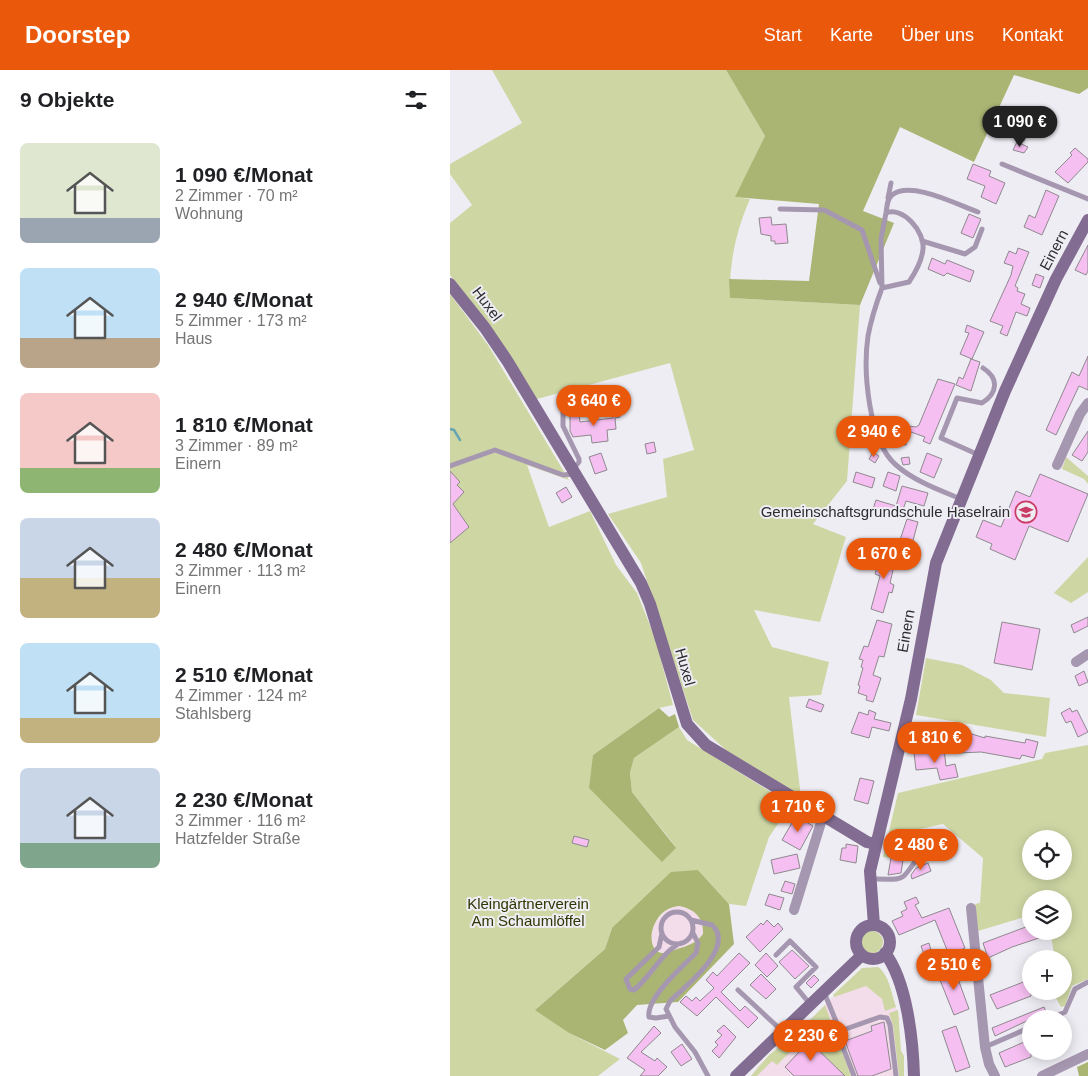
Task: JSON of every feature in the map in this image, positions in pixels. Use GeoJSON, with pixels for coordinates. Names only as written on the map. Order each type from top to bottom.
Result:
{"type":"FeatureCollection","features":[{"type":"Feature","properties":{"kind":"main road","name":"Einern"},"geometry":{"type":"LineString","coordinates":[[874,925],[870,879],[875,844],[936,563],[1038,316],[1088,220]]}},
{"type":"Feature","properties":{"kind":"main road","name":"Huxel"},"geometry":{"type":"LineString","coordinates":[[450,284],[485,328],[508,362],[641,583],[650,604],[680,707],[691,730],[706,745],[823,816],[875,844]]}},
{"type":"Feature","properties":{"kind":"main road"},"geometry":{"type":"LineString","coordinates":[[874,925],[884,929],[888,935],[889,946],[885,953],[874,958],[862,955],[857,948],[857,936],[866,926],[874,925]]}},
{"type":"Feature","properties":{"kind":"main road"},"geometry":{"type":"LineString","coordinates":[[885,953],[894,970],[906,1007],[914,1076]]}},
{"type":"Feature","properties":{"kind":"main road"},"geometry":{"type":"LineString","coordinates":[[736,1076],[862,955]]}},
{"type":"Feature","properties":{"kind":"street"},"geometry":{"type":"LineString","coordinates":[[1057,465],[1080,414],[1088,403]]}},
{"type":"Feature","properties":{"kind":"street"},"geometry":{"type":"LineString","coordinates":[[1076,662],[1088,654]]}},
{"type":"Feature","properties":{"kind":"street"},"geometry":{"type":"LineString","coordinates":[[794,910],[823,816]]}},
{"type":"Feature","properties":{"kind":"street"},"geometry":{"type":"LineString","coordinates":[[971,908],[985,1047],[989,1064],[995,1076]]}},
{"type":"Feature","properties":{"kind":"street"},"geometry":{"type":"LineString","coordinates":[[1042,1076],[1088,1054]]}},
{"type":"Feature","properties":{"kind":"lane"},"geometry":{"type":"LineString","coordinates":[[1002,164],[1088,200]]}},
{"type":"Feature","properties":{"kind":"lane"},"geometry":{"type":"LineString","coordinates":[[891,183],[881,239],[882,288],[872,314],[866,365],[872,415],[877,434],[894,464],[912,477],[961,499]]}},
{"type":"Feature","properties":{"kind":"lane"},"geometry":{"type":"LineString","coordinates":[[888,199],[900,191],[922,191],[978,212]]}},
{"type":"Feature","properties":{"kind":"lane"},"geometry":{"type":"LineString","coordinates":[[780,209],[824,210],[862,230],[882,288]]}},
{"type":"Feature","properties":{"kind":"lane"},"geometry":{"type":"LineString","coordinates":[[882,288],[909,282],[917,270],[924,249],[922,241],[908,219],[900,212],[892,210],[886,212]]}},
{"type":"Feature","properties":{"kind":"lane"},"geometry":{"type":"LineString","coordinates":[[922,241],[965,254],[975,247],[982,229]]}},
{"type":"Feature","properties":{"kind":"lane"},"geometry":{"type":"LineString","coordinates":[[979,455],[941,438],[957,398],[982,403],[990,398],[994,391],[995,380],[991,373],[983,368]]}},
{"type":"Feature","properties":{"kind":"lane"},"geometry":{"type":"LineString","coordinates":[[450,466],[495,450],[563,476],[572,471],[579,459],[563,426],[563,412],[609,399]]}},
{"type":"Feature","properties":{"kind":"lane"},"geometry":{"type":"LineString","coordinates":[[870,879],[899,881],[905,877],[918,857]]}},
{"type":"Feature","properties":{"kind":"lane"},"geometry":{"type":"LineString","coordinates":[[693,933],[669,950],[644,982],[634,990],[630,990],[626,979],[660,947],[663,919],[670,913],[679,912],[691,920],[712,924],[718,933],[719,943],[714,955],[670,1001],[666,1009],[695,1052],[708,1076]]}},
{"type":"Feature","properties":{"kind":"lane"},"geometry":{"type":"LineString","coordinates":[[669,1016],[652,1018],[649,1016],[649,1011],[655,998],[696,953],[698,943],[693,933],[691,920]]}},
{"type":"Feature","properties":{"kind":"lane"},"geometry":{"type":"LineString","coordinates":[[662,933],[667,941],[681,943]]}},
{"type":"Feature","properties":{"kind":"lane"},"geometry":{"type":"LineString","coordinates":[[776,955],[790,940],[816,967],[796,987],[810,1004]]}},
{"type":"Feature","properties":{"kind":"lane"},"geometry":{"type":"LineString","coordinates":[[1066,1010],[1076,989],[1088,982]]}},
{"type":"Feature","properties":{"kind":"lane"},"geometry":{"type":"LineString","coordinates":[[738,990],[782,1031]]}},
{"type":"Feature","properties":{"kind":"lane"},"geometry":{"type":"LineString","coordinates":[[824,992],[840,1032],[840,1037],[854,1076]]}},
{"type":"Feature","properties":{"kind":"lane"},"geometry":{"type":"LineString","coordinates":[[840,1032],[880,1017],[887,1018],[890,1025],[896,1076]]}},
{"type":"Feature","properties":{"kind":"lane"},"geometry":{"type":"LineString","coordinates":[[985,1047],[1022,1031]]}},
{"type":"Feature","properties":{"kind":"shaded area"},"geometry":{"type":"Polygon","coordinates":[[[679,906],[691,910],[698,915],[704,925],[703,934],[689,946],[665,953],[660,952],[655,949],[651,939],[654,924],[667,909],[679,906]]]}},
{"type":"Feature","properties":{"kind":"shaded area"},"geometry":{"type":"Polygon","coordinates":[[[878,967],[882,970],[887,980],[900,1019],[898,1024],[901,1051],[904,1056],[904,1076],[751,1076],[759,1065],[797,1033],[861,969],[878,967]]]}},
{"type":"Feature","properties":{"kind":"green space"},"geometry":{"type":"Polygon","coordinates":[[[492,70],[726,70],[765,136],[736,197],[750,199],[734,247],[730,298],[860,305],[847,481],[813,524],[846,537],[820,622],[754,610],[772,647],[829,662],[821,695],[789,697],[801,797],[727,751],[693,720],[641,563],[608,514],[667,497],[663,459],[694,450],[670,363],[537,399],[511,356],[450,275],[450,223],[472,205],[450,174],[450,164],[522,123],[492,70]]]}},
{"type":"Feature","properties":{"kind":"green space"},"geometry":{"type":"Polygon","coordinates":[[[726,70],[1088,70],[1088,88],[1079,94],[1014,75],[974,162],[900,127],[863,211],[894,223],[860,305],[730,298],[729,279],[809,281],[819,204],[735,197],[765,136],[726,70]]]}},
{"type":"Feature","properties":{"kind":"green space","name":"Kleingärtnerverein Am Schaumlöffel"},"geometry":{"type":"Polygon","coordinates":[[[450,294],[488,345],[569,480],[527,465],[549,527],[590,511],[616,565],[637,593],[655,638],[673,705],[659,708],[593,755],[676,847],[632,792],[630,773],[634,758],[679,727],[687,740],[784,800],[786,812],[769,837],[746,906],[729,904],[698,870],[612,928],[605,949],[536,1009],[569,1033],[620,1059],[598,1076],[450,1076],[450,294]]]}},
{"type":"Feature","properties":{"kind":"green space"},"geometry":{"type":"Polygon","coordinates":[[[1066,457],[1088,476],[1088,484],[1084,479],[1062,469],[1066,457]]]}},
{"type":"Feature","properties":{"kind":"green space"},"geometry":{"type":"Polygon","coordinates":[[[1088,557],[1088,592],[1071,603],[1054,593],[1088,557]]]}},
{"type":"Feature","properties":{"kind":"green space"},"geometry":{"type":"Polygon","coordinates":[[[926,658],[962,665],[991,680],[1004,693],[1050,698],[1046,737],[916,715],[926,658]]]}},
{"type":"Feature","properties":{"kind":"green space"},"geometry":{"type":"Polygon","coordinates":[[[659,708],[669,717],[675,714],[679,727],[634,758],[630,773],[632,792],[676,848],[662,862],[589,788],[593,755],[659,708]]]}},
{"type":"Feature","properties":{"kind":"green space"},"geometry":{"type":"Polygon","coordinates":[[[1088,745],[1088,979],[1072,986],[1072,950],[1053,950],[1052,940],[1072,940],[1072,890],[1022,890],[1022,918],[978,931],[975,904],[980,903],[983,858],[943,824],[906,832],[908,839],[893,843],[891,858],[883,857],[898,793],[1042,759],[1045,753],[1088,745]]]}},
{"type":"Feature","properties":{"kind":"green space"},"geometry":{"type":"Polygon","coordinates":[[[698,870],[729,904],[734,944],[678,1002],[637,1005],[623,1020],[628,1033],[605,1050],[569,1033],[535,1010],[605,949],[612,928],[671,872],[698,870]],[[679,906],[669,909],[655,923],[652,931],[652,940],[658,952],[666,953],[688,945],[698,940],[703,934],[700,919],[694,912],[679,906]]]}},
{"type":"Feature","properties":{"kind":"green space"},"geometry":{"type":"Polygon","coordinates":[[[872,931],[880,934],[883,942],[880,950],[872,953],[864,950],[861,942],[864,934],[872,931]]]}},
{"type":"Feature","properties":{"kind":"green space"},"geometry":{"type":"Polygon","coordinates":[[[878,967],[885,975],[896,1007],[885,1011],[882,999],[866,986],[834,997],[833,995],[862,968],[878,967]]]}},
{"type":"Feature","properties":{"kind":"green space"},"geometry":{"type":"Polygon","coordinates":[[[1057,1000],[1067,1000],[1065,1006],[1061,1007],[1057,1000]]]}},
{"type":"Feature","properties":{"kind":"green space"},"geometry":{"type":"Polygon","coordinates":[[[825,1005],[851,1076],[845,1076],[805,1037],[777,1065],[772,1061],[757,1076],[751,1076],[769,1055],[797,1033],[825,1005]]]}},
{"type":"Feature","properties":{"kind":"green space"},"geometry":{"type":"Polygon","coordinates":[[[898,1010],[901,1051],[904,1056],[904,1076],[899,1076],[893,1025],[889,1013],[898,1010]]]}},
{"type":"Feature","properties":{"kind":"green space"},"geometry":{"type":"Polygon","coordinates":[[[1088,1062],[1088,1076],[1079,1076],[1077,1067],[1088,1062]]]}},
{"type":"Feature","properties":{"kind":"building"},"geometry":{"type":"Polygon","coordinates":[[[1023,114],[1034,119],[1024,141],[1014,136],[1023,114]]]}},
{"type":"Feature","properties":{"kind":"building"},"geometry":{"type":"Polygon","coordinates":[[[1017,142],[1028,147],[1024,153],[1013,150],[1017,142]]]}},
{"type":"Feature","properties":{"kind":"building"},"geometry":{"type":"Polygon","coordinates":[[[1075,148],[1088,159],[1088,162],[1068,183],[1055,172],[1072,155],[1070,153],[1075,148]]]}},
{"type":"Feature","properties":{"kind":"building"},"geometry":{"type":"Polygon","coordinates":[[[973,164],[991,171],[989,176],[1005,183],[996,204],[981,197],[985,186],[967,179],[973,164]]]}},
{"type":"Feature","properties":{"kind":"building"},"geometry":{"type":"Polygon","coordinates":[[[1046,190],[1059,196],[1042,235],[1024,227],[1029,215],[1035,218],[1046,190]]]}},
{"type":"Feature","properties":{"kind":"building"},"geometry":{"type":"Polygon","coordinates":[[[969,214],[981,219],[973,238],[961,233],[969,214]]]}},
{"type":"Feature","properties":{"kind":"building"},"geometry":{"type":"Polygon","coordinates":[[[771,217],[772,225],[786,224],[788,243],[775,244],[775,241],[771,241],[771,236],[761,234],[759,218],[771,217]]]}},
{"type":"Feature","properties":{"kind":"building"},"geometry":{"type":"Polygon","coordinates":[[[1088,245],[1088,271],[1086,275],[1075,270],[1088,245]]]}},
{"type":"Feature","properties":{"kind":"building"},"geometry":{"type":"Polygon","coordinates":[[[1018,248],[1029,252],[1015,286],[1018,288],[1017,291],[1025,294],[1021,304],[1030,308],[1027,316],[1016,312],[1007,336],[1000,333],[1003,326],[990,321],[1011,275],[1013,266],[1004,263],[1009,251],[1016,254],[1018,248]]]}},
{"type":"Feature","properties":{"kind":"building"},"geometry":{"type":"Polygon","coordinates":[[[932,258],[945,264],[947,260],[974,271],[970,282],[947,273],[944,276],[928,269],[932,258]]]}},
{"type":"Feature","properties":{"kind":"building"},"geometry":{"type":"Polygon","coordinates":[[[1036,274],[1044,277],[1040,288],[1032,285],[1036,274]]]}},
{"type":"Feature","properties":{"kind":"building"},"geometry":{"type":"Polygon","coordinates":[[[967,325],[984,332],[972,359],[960,354],[969,333],[965,332],[967,325]]]}},
{"type":"Feature","properties":{"kind":"building"},"geometry":{"type":"Polygon","coordinates":[[[1088,356],[1088,390],[1079,386],[1056,435],[1046,430],[1072,372],[1079,376],[1088,356]]]}},
{"type":"Feature","properties":{"kind":"building"},"geometry":{"type":"Polygon","coordinates":[[[971,359],[980,362],[971,391],[956,385],[959,377],[963,379],[971,359]]]}},
{"type":"Feature","properties":{"kind":"building"},"geometry":{"type":"Polygon","coordinates":[[[938,379],[955,384],[930,444],[923,441],[925,437],[908,431],[906,445],[894,444],[895,438],[888,437],[889,428],[894,429],[895,424],[916,427],[919,425],[938,379]]]}},
{"type":"Feature","properties":{"kind":"building"},"geometry":{"type":"Polygon","coordinates":[[[619,406],[620,417],[615,418],[616,429],[607,430],[608,441],[592,443],[591,435],[573,437],[570,431],[570,415],[579,414],[580,422],[613,418],[612,407],[619,406]]]}},
{"type":"Feature","properties":{"kind":"building"},"geometry":{"type":"Polygon","coordinates":[[[1088,431],[1088,452],[1082,461],[1072,455],[1088,431]]]}},
{"type":"Feature","properties":{"kind":"building"},"geometry":{"type":"Polygon","coordinates":[[[654,442],[656,452],[647,454],[645,444],[654,442]]]}},
{"type":"Feature","properties":{"kind":"building"},"geometry":{"type":"Polygon","coordinates":[[[873,452],[879,456],[875,463],[869,459],[873,452]]]}},
{"type":"Feature","properties":{"kind":"building"},"geometry":{"type":"Polygon","coordinates":[[[601,453],[607,470],[595,474],[589,457],[601,453]]]}},
{"type":"Feature","properties":{"kind":"building"},"geometry":{"type":"Polygon","coordinates":[[[927,453],[942,459],[934,478],[920,472],[927,453]]]}},
{"type":"Feature","properties":{"kind":"building"},"geometry":{"type":"Polygon","coordinates":[[[909,457],[910,464],[903,465],[901,458],[909,457]]]}},
{"type":"Feature","properties":{"kind":"building"},"geometry":{"type":"Polygon","coordinates":[[[450,471],[460,482],[457,485],[464,492],[453,504],[469,527],[450,543],[450,471]]]}},
{"type":"Feature","properties":{"kind":"building"},"geometry":{"type":"Polygon","coordinates":[[[856,472],[875,478],[872,488],[853,482],[856,472]]]}},
{"type":"Feature","properties":{"kind":"building"},"geometry":{"type":"Polygon","coordinates":[[[888,472],[900,476],[896,491],[883,486],[888,472]]]}},
{"type":"Feature","properties":{"kind":"building"},"geometry":{"type":"Polygon","coordinates":[[[1040,474],[1088,494],[1068,542],[1029,526],[1015,560],[990,549],[992,544],[976,537],[983,520],[1001,527],[1016,491],[1030,497],[1040,474]]]}},
{"type":"Feature","properties":{"kind":"building"},"geometry":{"type":"Polygon","coordinates":[[[902,486],[928,493],[924,506],[906,501],[900,518],[873,509],[876,500],[896,506],[902,486]]]}},
{"type":"Feature","properties":{"kind":"building"},"geometry":{"type":"Polygon","coordinates":[[[566,487],[572,497],[562,503],[556,493],[566,487]]]}},
{"type":"Feature","properties":{"kind":"building"},"geometry":{"type":"Polygon","coordinates":[[[907,519],[918,522],[912,544],[900,540],[907,519]]]}},
{"type":"Feature","properties":{"kind":"building"},"geometry":{"type":"Polygon","coordinates":[[[883,548],[897,553],[890,583],[894,585],[892,593],[889,592],[883,613],[871,609],[880,576],[875,574],[883,548]]]}},
{"type":"Feature","properties":{"kind":"building"},"geometry":{"type":"Polygon","coordinates":[[[1088,617],[1088,626],[1074,633],[1071,625],[1088,617]]]}},
{"type":"Feature","properties":{"kind":"building"},"geometry":{"type":"Polygon","coordinates":[[[877,620],[892,624],[884,657],[879,656],[873,675],[881,678],[873,702],[866,700],[867,696],[858,693],[860,686],[858,685],[863,668],[861,667],[863,660],[859,659],[864,646],[868,647],[877,620]]]}},
{"type":"Feature","properties":{"kind":"building"},"geometry":{"type":"Polygon","coordinates":[[[1002,622],[1040,629],[1032,670],[994,663],[1002,622]]]}},
{"type":"Feature","properties":{"kind":"building"},"geometry":{"type":"Polygon","coordinates":[[[1084,671],[1088,682],[1079,686],[1075,676],[1084,671]]]}},
{"type":"Feature","properties":{"kind":"building"},"geometry":{"type":"Polygon","coordinates":[[[809,699],[824,705],[821,712],[806,707],[809,699]]]}},
{"type":"Feature","properties":{"kind":"building"},"geometry":{"type":"Polygon","coordinates":[[[1070,708],[1072,712],[1077,710],[1088,732],[1078,737],[1071,721],[1066,723],[1061,713],[1070,708]]]}},
{"type":"Feature","properties":{"kind":"building"},"geometry":{"type":"Polygon","coordinates":[[[869,710],[876,713],[874,719],[891,723],[889,731],[872,727],[869,738],[851,733],[859,712],[868,715],[869,710]]]}},
{"type":"Feature","properties":{"kind":"building"},"geometry":{"type":"Polygon","coordinates":[[[964,730],[965,732],[985,738],[985,736],[1025,743],[1026,739],[1038,742],[1034,758],[1022,755],[1020,759],[981,752],[958,753],[956,731],[964,730]]]}},
{"type":"Feature","properties":{"kind":"building"},"geometry":{"type":"Polygon","coordinates":[[[944,749],[946,766],[955,764],[958,777],[940,780],[937,768],[916,770],[914,753],[944,749]]]}},
{"type":"Feature","properties":{"kind":"building"},"geometry":{"type":"Polygon","coordinates":[[[860,778],[874,781],[868,804],[854,800],[860,778]]]}},
{"type":"Feature","properties":{"kind":"building"},"geometry":{"type":"Polygon","coordinates":[[[796,816],[813,826],[800,850],[782,840],[796,816]]]}},
{"type":"Feature","properties":{"kind":"building"},"geometry":{"type":"Polygon","coordinates":[[[943,833],[946,846],[929,850],[926,837],[943,833]]]}},
{"type":"Feature","properties":{"kind":"building"},"geometry":{"type":"Polygon","coordinates":[[[574,836],[589,840],[587,847],[572,843],[574,836]]]}},
{"type":"Feature","properties":{"kind":"building"},"geometry":{"type":"Polygon","coordinates":[[[846,844],[858,846],[856,863],[840,860],[842,848],[846,848],[846,844]]]}},
{"type":"Feature","properties":{"kind":"building"},"geometry":{"type":"Polygon","coordinates":[[[797,854],[800,868],[774,874],[771,860],[797,854]]]}},
{"type":"Feature","properties":{"kind":"building"},"geometry":{"type":"Polygon","coordinates":[[[891,858],[903,860],[901,873],[888,875],[891,858]]]}},
{"type":"Feature","properties":{"kind":"building"},"geometry":{"type":"Polygon","coordinates":[[[928,863],[931,871],[912,879],[911,875],[916,868],[928,863]]]}},
{"type":"Feature","properties":{"kind":"building"},"geometry":{"type":"Polygon","coordinates":[[[785,881],[795,884],[792,894],[781,891],[785,881]]]}},
{"type":"Feature","properties":{"kind":"building"},"geometry":{"type":"Polygon","coordinates":[[[769,894],[784,898],[780,910],[765,905],[769,894]]]}},
{"type":"Feature","properties":{"kind":"building"},"geometry":{"type":"Polygon","coordinates":[[[916,897],[919,903],[915,905],[922,918],[949,908],[965,948],[949,955],[935,920],[899,935],[892,921],[903,916],[901,912],[907,909],[904,902],[916,897]]]}},
{"type":"Feature","properties":{"kind":"building"},"geometry":{"type":"Polygon","coordinates":[[[767,920],[774,927],[778,923],[783,929],[760,952],[746,937],[767,920]]]}},
{"type":"Feature","properties":{"kind":"building"},"geometry":{"type":"Polygon","coordinates":[[[1022,928],[1022,940],[1033,940],[988,958],[983,943],[1022,928]]]}},
{"type":"Feature","properties":{"kind":"building"},"geometry":{"type":"Polygon","coordinates":[[[929,943],[932,954],[925,957],[921,946],[929,943]]]}},
{"type":"Feature","properties":{"kind":"building"},"geometry":{"type":"Polygon","coordinates":[[[792,950],[809,966],[795,979],[779,962],[792,950]]]}},
{"type":"Feature","properties":{"kind":"building"},"geometry":{"type":"Polygon","coordinates":[[[739,953],[750,963],[721,992],[740,1011],[745,1006],[758,1018],[748,1028],[716,997],[697,1016],[680,1002],[686,996],[692,1001],[696,997],[700,1001],[714,988],[706,980],[713,972],[717,976],[739,953]]]}},
{"type":"Feature","properties":{"kind":"building"},"geometry":{"type":"Polygon","coordinates":[[[766,953],[778,966],[767,977],[755,965],[766,953]]]}},
{"type":"Feature","properties":{"kind":"building"},"geometry":{"type":"Polygon","coordinates":[[[954,968],[969,1009],[954,1015],[938,975],[954,968]]]}},
{"type":"Feature","properties":{"kind":"building"},"geometry":{"type":"Polygon","coordinates":[[[761,974],[776,989],[766,999],[750,985],[761,974]]]}},
{"type":"Feature","properties":{"kind":"building"},"geometry":{"type":"Polygon","coordinates":[[[814,975],[819,980],[811,988],[806,983],[814,975]]]}},
{"type":"Feature","properties":{"kind":"building"},"geometry":{"type":"Polygon","coordinates":[[[1022,983],[1022,999],[997,1009],[990,995],[1022,983]]]}},
{"type":"Feature","properties":{"kind":"building"},"geometry":{"type":"Polygon","coordinates":[[[1022,1016],[1022,1023],[995,1036],[992,1028],[1022,1016]]]}},
{"type":"Feature","properties":{"kind":"building"},"geometry":{"type":"Polygon","coordinates":[[[884,1022],[891,1069],[872,1076],[858,1076],[845,1041],[872,1031],[871,1026],[884,1022]]]}},
{"type":"Feature","properties":{"kind":"building"},"geometry":{"type":"Polygon","coordinates":[[[724,1025],[736,1037],[719,1058],[712,1051],[718,1045],[715,1042],[722,1035],[717,1031],[724,1025]]]}},
{"type":"Feature","properties":{"kind":"building"},"geometry":{"type":"Polygon","coordinates":[[[654,1026],[661,1033],[641,1052],[655,1061],[657,1058],[667,1067],[658,1076],[640,1076],[645,1070],[627,1058],[654,1026]]]}},
{"type":"Feature","properties":{"kind":"building"},"geometry":{"type":"Polygon","coordinates":[[[956,1026],[970,1067],[956,1072],[942,1031],[956,1026]]]}},
{"type":"Feature","properties":{"kind":"building"},"geometry":{"type":"Polygon","coordinates":[[[805,1037],[845,1076],[794,1076],[785,1067],[800,1051],[796,1046],[805,1037]]]}},
{"type":"Feature","properties":{"kind":"building"},"geometry":{"type":"Polygon","coordinates":[[[1022,1043],[1023,1060],[1005,1067],[999,1053],[1022,1043]]]}},
{"type":"Feature","properties":{"kind":"building"},"geometry":{"type":"Polygon","coordinates":[[[682,1044],[692,1059],[681,1066],[671,1052],[682,1044]]]}},
{"type":"Feature","properties":{"kind":"waterway"},"geometry":{"type":"LineString","coordinates":[[450,429],[454,430],[460,440]]}},
{"type":"Feature","properties":{"kind":"place","name":"Gemeinschaftsgrundschule Haselrain"},"geometry":{"type":"Point","coordinates":[1026,512]}}]}
